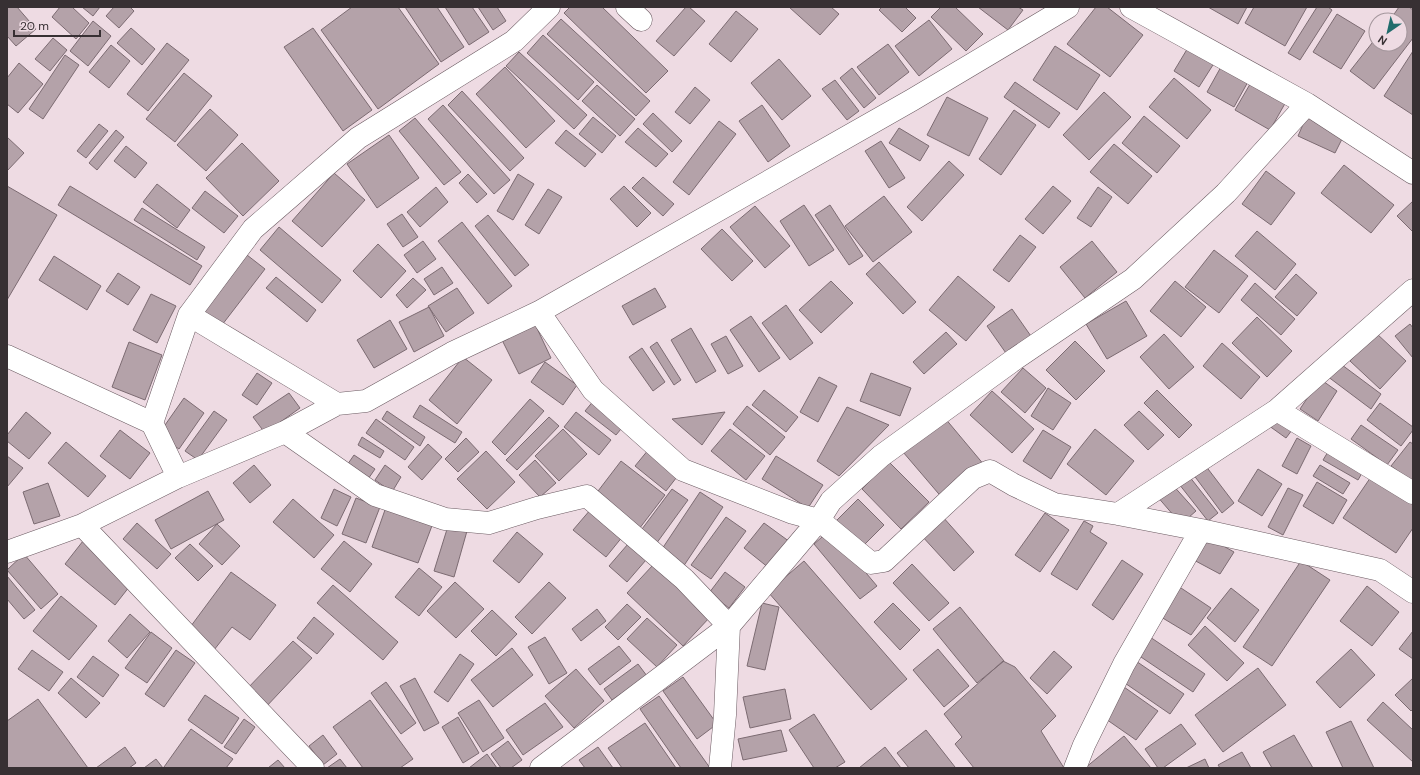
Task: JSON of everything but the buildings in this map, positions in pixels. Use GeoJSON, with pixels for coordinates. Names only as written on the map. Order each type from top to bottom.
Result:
{"type":"FeatureCollection","features":[{"type":"Feature","properties":{"kind":"street"},"geometry":{"type":"LineString","coordinates":[[152,423],[189,315],[253,229],[358,138],[514,41],[549,7]]}},
{"type":"Feature","properties":{"kind":"street"},"geometry":{"type":"LineString","coordinates":[[7,552],[82,525],[178,477],[285,432],[337,404],[366,401],[452,353],[539,312],[912,100],[1068,7]]}},
{"type":"Feature","properties":{"kind":"street"},"geometry":{"type":"LineString","coordinates":[[1131,7],[1307,104],[1413,173]]}},
{"type":"Feature","properties":{"kind":"street"},"geometry":{"type":"LineString","coordinates":[[541,768],[729,626],[820,520],[831,501],[881,456],[1015,359],[1133,279],[1226,193],[1307,104]]}},
{"type":"Feature","properties":{"kind":"street"},"geometry":{"type":"LineString","coordinates":[[1118,514],[1277,410],[1413,290]]}},
{"type":"Feature","properties":{"kind":"street"},"geometry":{"type":"LineString","coordinates":[[539,312],[593,390],[683,470],[792,513],[820,520],[871,563],[884,561],[973,478],[990,471],[1014,485],[1054,504],[1118,514],[1201,530],[1380,570],[1413,592]]}},
{"type":"Feature","properties":{"kind":"street"},"geometry":{"type":"LineString","coordinates":[[189,315],[337,404]]}},
{"type":"Feature","properties":{"kind":"street"},"geometry":{"type":"LineString","coordinates":[[7,356],[152,423],[178,477]]}},
{"type":"Feature","properties":{"kind":"street"},"geometry":{"type":"LineString","coordinates":[[1277,410],[1413,493]]}},
{"type":"Feature","properties":{"kind":"street"},"geometry":{"type":"LineString","coordinates":[[285,432],[375,496],[445,519],[489,523],[537,508],[587,496],[684,579],[729,626],[725,715],[720,768]]}},
{"type":"Feature","properties":{"kind":"street"},"geometry":{"type":"LineString","coordinates":[[82,525],[313,768]]}},
{"type":"Feature","properties":{"kind":"street"},"geometry":{"type":"LineString","coordinates":[[1076,768],[1084,745],[1124,664],[1201,530]]}}]}
